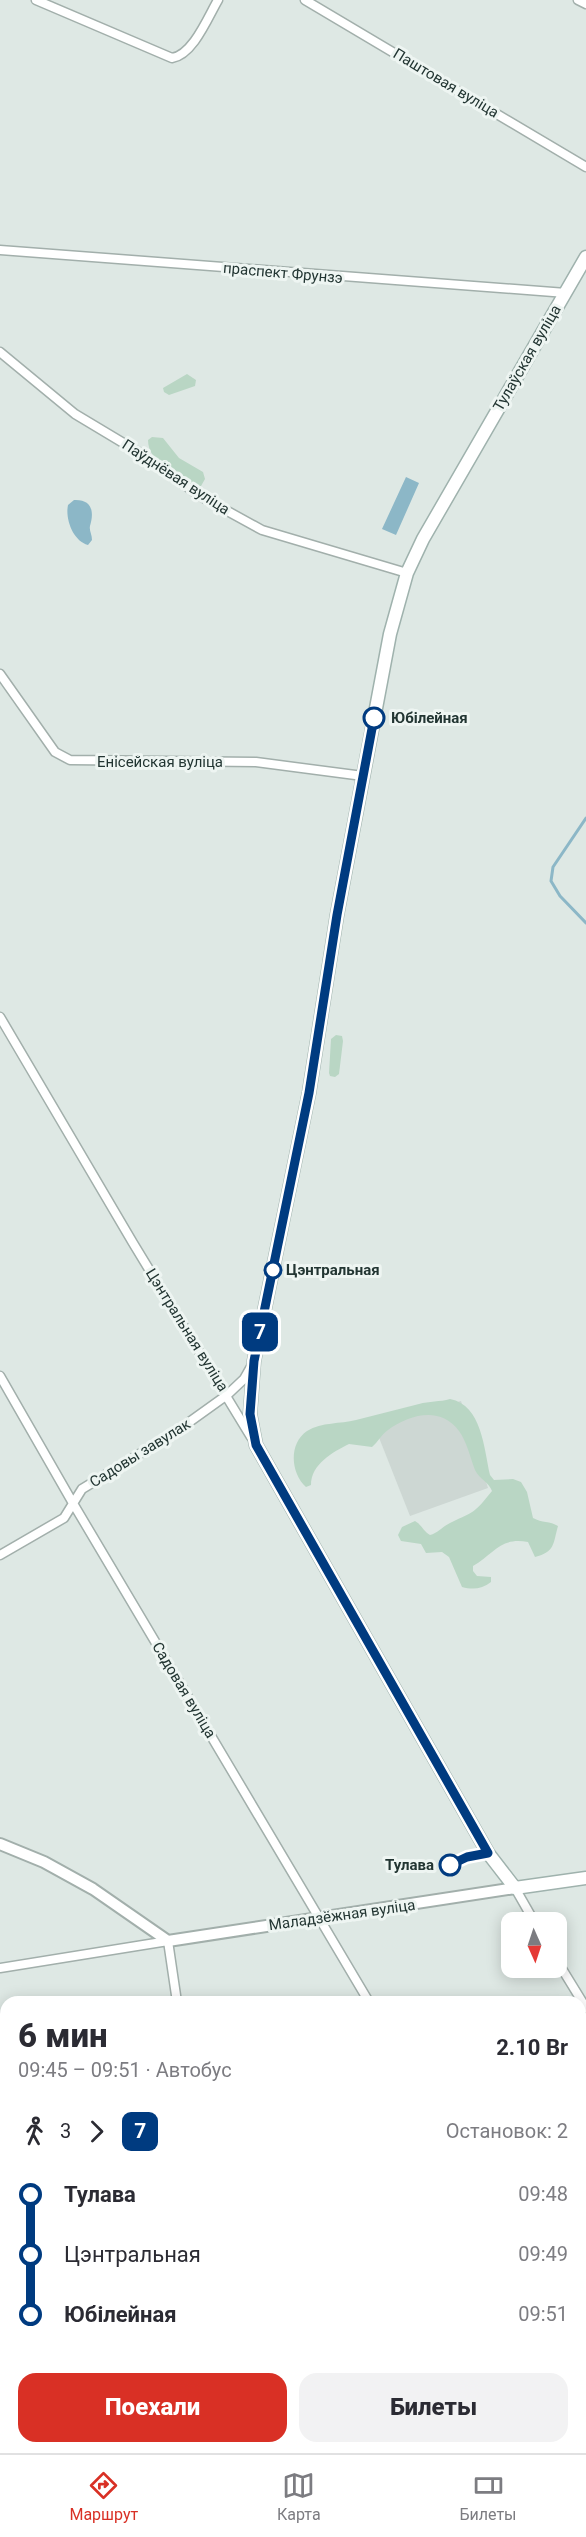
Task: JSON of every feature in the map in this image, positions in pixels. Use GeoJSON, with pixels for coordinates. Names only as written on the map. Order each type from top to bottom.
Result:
{"type":"FeatureCollection","features":[{"type":"Feature","properties":{"kind":"main road","name":"Тулаўская вуліца"},"geometry":{"type":"LineString","coordinates":[[256,1445],[250,1414],[254,1361],[309,1093],[337,915],[390,634],[407,573],[423,539],[586,257]]}},
{"type":"Feature","properties":{"kind":"main road","name":"Цэнтральная вуліца"},"geometry":{"type":"LineString","coordinates":[[256,1445],[487,1850],[515,1888]]}},
{"type":"Feature","properties":{"kind":"main road"},"geometry":{"type":"LineString","coordinates":[[515,1888],[586,1878]]}},
{"type":"Feature","properties":{"kind":"street"},"geometry":{"type":"LineString","coordinates":[[36,0],[172,58],[178,57],[190,48],[218,0]]}},
{"type":"Feature","properties":{"kind":"street","name":"Паштовая вуліца"},"geometry":{"type":"LineString","coordinates":[[305,0],[586,167]]}},
{"type":"Feature","properties":{"kind":"street"},"geometry":{"type":"LineString","coordinates":[[578,0],[586,4]]}},
{"type":"Feature","properties":{"kind":"street","name":"праспект Фрунзэ"},"geometry":{"type":"LineString","coordinates":[[0,250],[566,293]]}},
{"type":"Feature","properties":{"kind":"street","name":"Паўднёвая вуліца"},"geometry":{"type":"LineString","coordinates":[[0,352],[75,414],[140,453],[200,496],[246,522],[262,530],[407,573]]}},
{"type":"Feature","properties":{"kind":"street","name":"Енісейская вуліца"},"geometry":{"type":"LineString","coordinates":[[0,674],[55,752],[70,760],[256,762],[363,776]]}},
{"type":"Feature","properties":{"kind":"street","name":"Цэнтральная вуліца"},"geometry":{"type":"LineString","coordinates":[[0,1017],[256,1445]]}},
{"type":"Feature","properties":{"kind":"street","name":"Садовы завулак"},"geometry":{"type":"LineString","coordinates":[[0,1555],[64,1518],[82,1489],[174,1433],[227,1395],[244,1379],[254,1361]]}},
{"type":"Feature","properties":{"kind":"street","name":"Садовая вуліца"},"geometry":{"type":"LineString","coordinates":[[0,1376],[366,1996]]}},
{"type":"Feature","properties":{"kind":"street"},"geometry":{"type":"LineString","coordinates":[[0,1844],[44,1862],[93,1889],[168,1941],[176,1996]]}},
{"type":"Feature","properties":{"kind":"street","name":"Цэнтральная вуліца"},"geometry":{"type":"LineString","coordinates":[[515,1888],[529,1912]]}},
{"type":"Feature","properties":{"kind":"street","name":"Маладзёжная вуліца"},"geometry":{"type":"LineString","coordinates":[[0,1968],[515,1888]]}},
{"type":"Feature","properties":{"kind":"street"},"geometry":{"type":"LineString","coordinates":[[567,1977],[579,1996]]}},
{"type":"Feature","properties":{"kind":"shaded area"},"geometry":{"type":"Polygon","coordinates":[[[461,1401],[488,1488],[410,1516],[374,1425],[461,1401]]]}},
{"type":"Feature","properties":{"kind":"green space"},"geometry":{"type":"Polygon","coordinates":[[[187,374],[196,380],[195,386],[169,395],[164,392],[163,388],[187,374]]]}},
{"type":"Feature","properties":{"kind":"green space"},"geometry":{"type":"Polygon","coordinates":[[[152,437],[163,438],[179,458],[203,472],[205,479],[201,486],[191,487],[158,462],[149,448],[148,440],[152,437]]]}},
{"type":"Feature","properties":{"kind":"green space"},"geometry":{"type":"Polygon","coordinates":[[[336,1035],[342,1036],[343,1041],[339,1074],[335,1077],[330,1076],[329,1073],[331,1039],[336,1035]]]}},
{"type":"Feature","properties":{"kind":"green space"},"geometry":{"type":"Polygon","coordinates":[[[450,1399],[461,1403],[475,1419],[480,1429],[490,1475],[494,1480],[513,1479],[521,1482],[527,1492],[533,1518],[558,1526],[550,1550],[542,1555],[535,1557],[528,1542],[511,1542],[498,1547],[473,1566],[473,1571],[477,1576],[491,1577],[491,1582],[477,1588],[462,1587],[449,1557],[442,1552],[426,1553],[421,1544],[401,1541],[398,1535],[402,1527],[415,1521],[430,1535],[433,1534],[474,1511],[492,1491],[475,1470],[464,1440],[452,1423],[434,1415],[415,1417],[388,1430],[372,1447],[349,1444],[319,1465],[311,1485],[306,1487],[297,1475],[295,1467],[294,1451],[297,1443],[307,1431],[313,1428],[450,1399]]]}},
{"type":"Feature","properties":{"kind":"water"},"geometry":{"type":"Polygon","coordinates":[[[406,477],[419,483],[396,535],[382,529],[406,477]]]}},
{"type":"Feature","properties":{"kind":"water"},"geometry":{"type":"Polygon","coordinates":[[[74,500],[85,502],[91,508],[92,540],[88,545],[78,539],[69,523],[68,505],[74,500]]]}},
{"type":"Feature","properties":{"kind":"waterway"},"geometry":{"type":"LineString","coordinates":[[586,818],[553,867],[551,881],[560,896],[586,923]]}},
{"type":"Feature","properties":{"kind":"bus line","name":"7"},"geometry":{"type":"LineString","coordinates":[[374,718],[337,915],[309,1093],[254,1361],[250,1414],[256,1445],[488,1853],[467,1857],[450,1865]]}},
{"type":"Feature","properties":{"kind":"place","name":"Юбілейная"},"geometry":{"type":"Point","coordinates":[374,718]}},
{"type":"Feature","properties":{"kind":"place","name":"Цэнтральная"},"geometry":{"type":"Point","coordinates":[273,1270]}},
{"type":"Feature","properties":{"kind":"place","name":"Тулава"},"geometry":{"type":"Point","coordinates":[450,1865]}}]}
